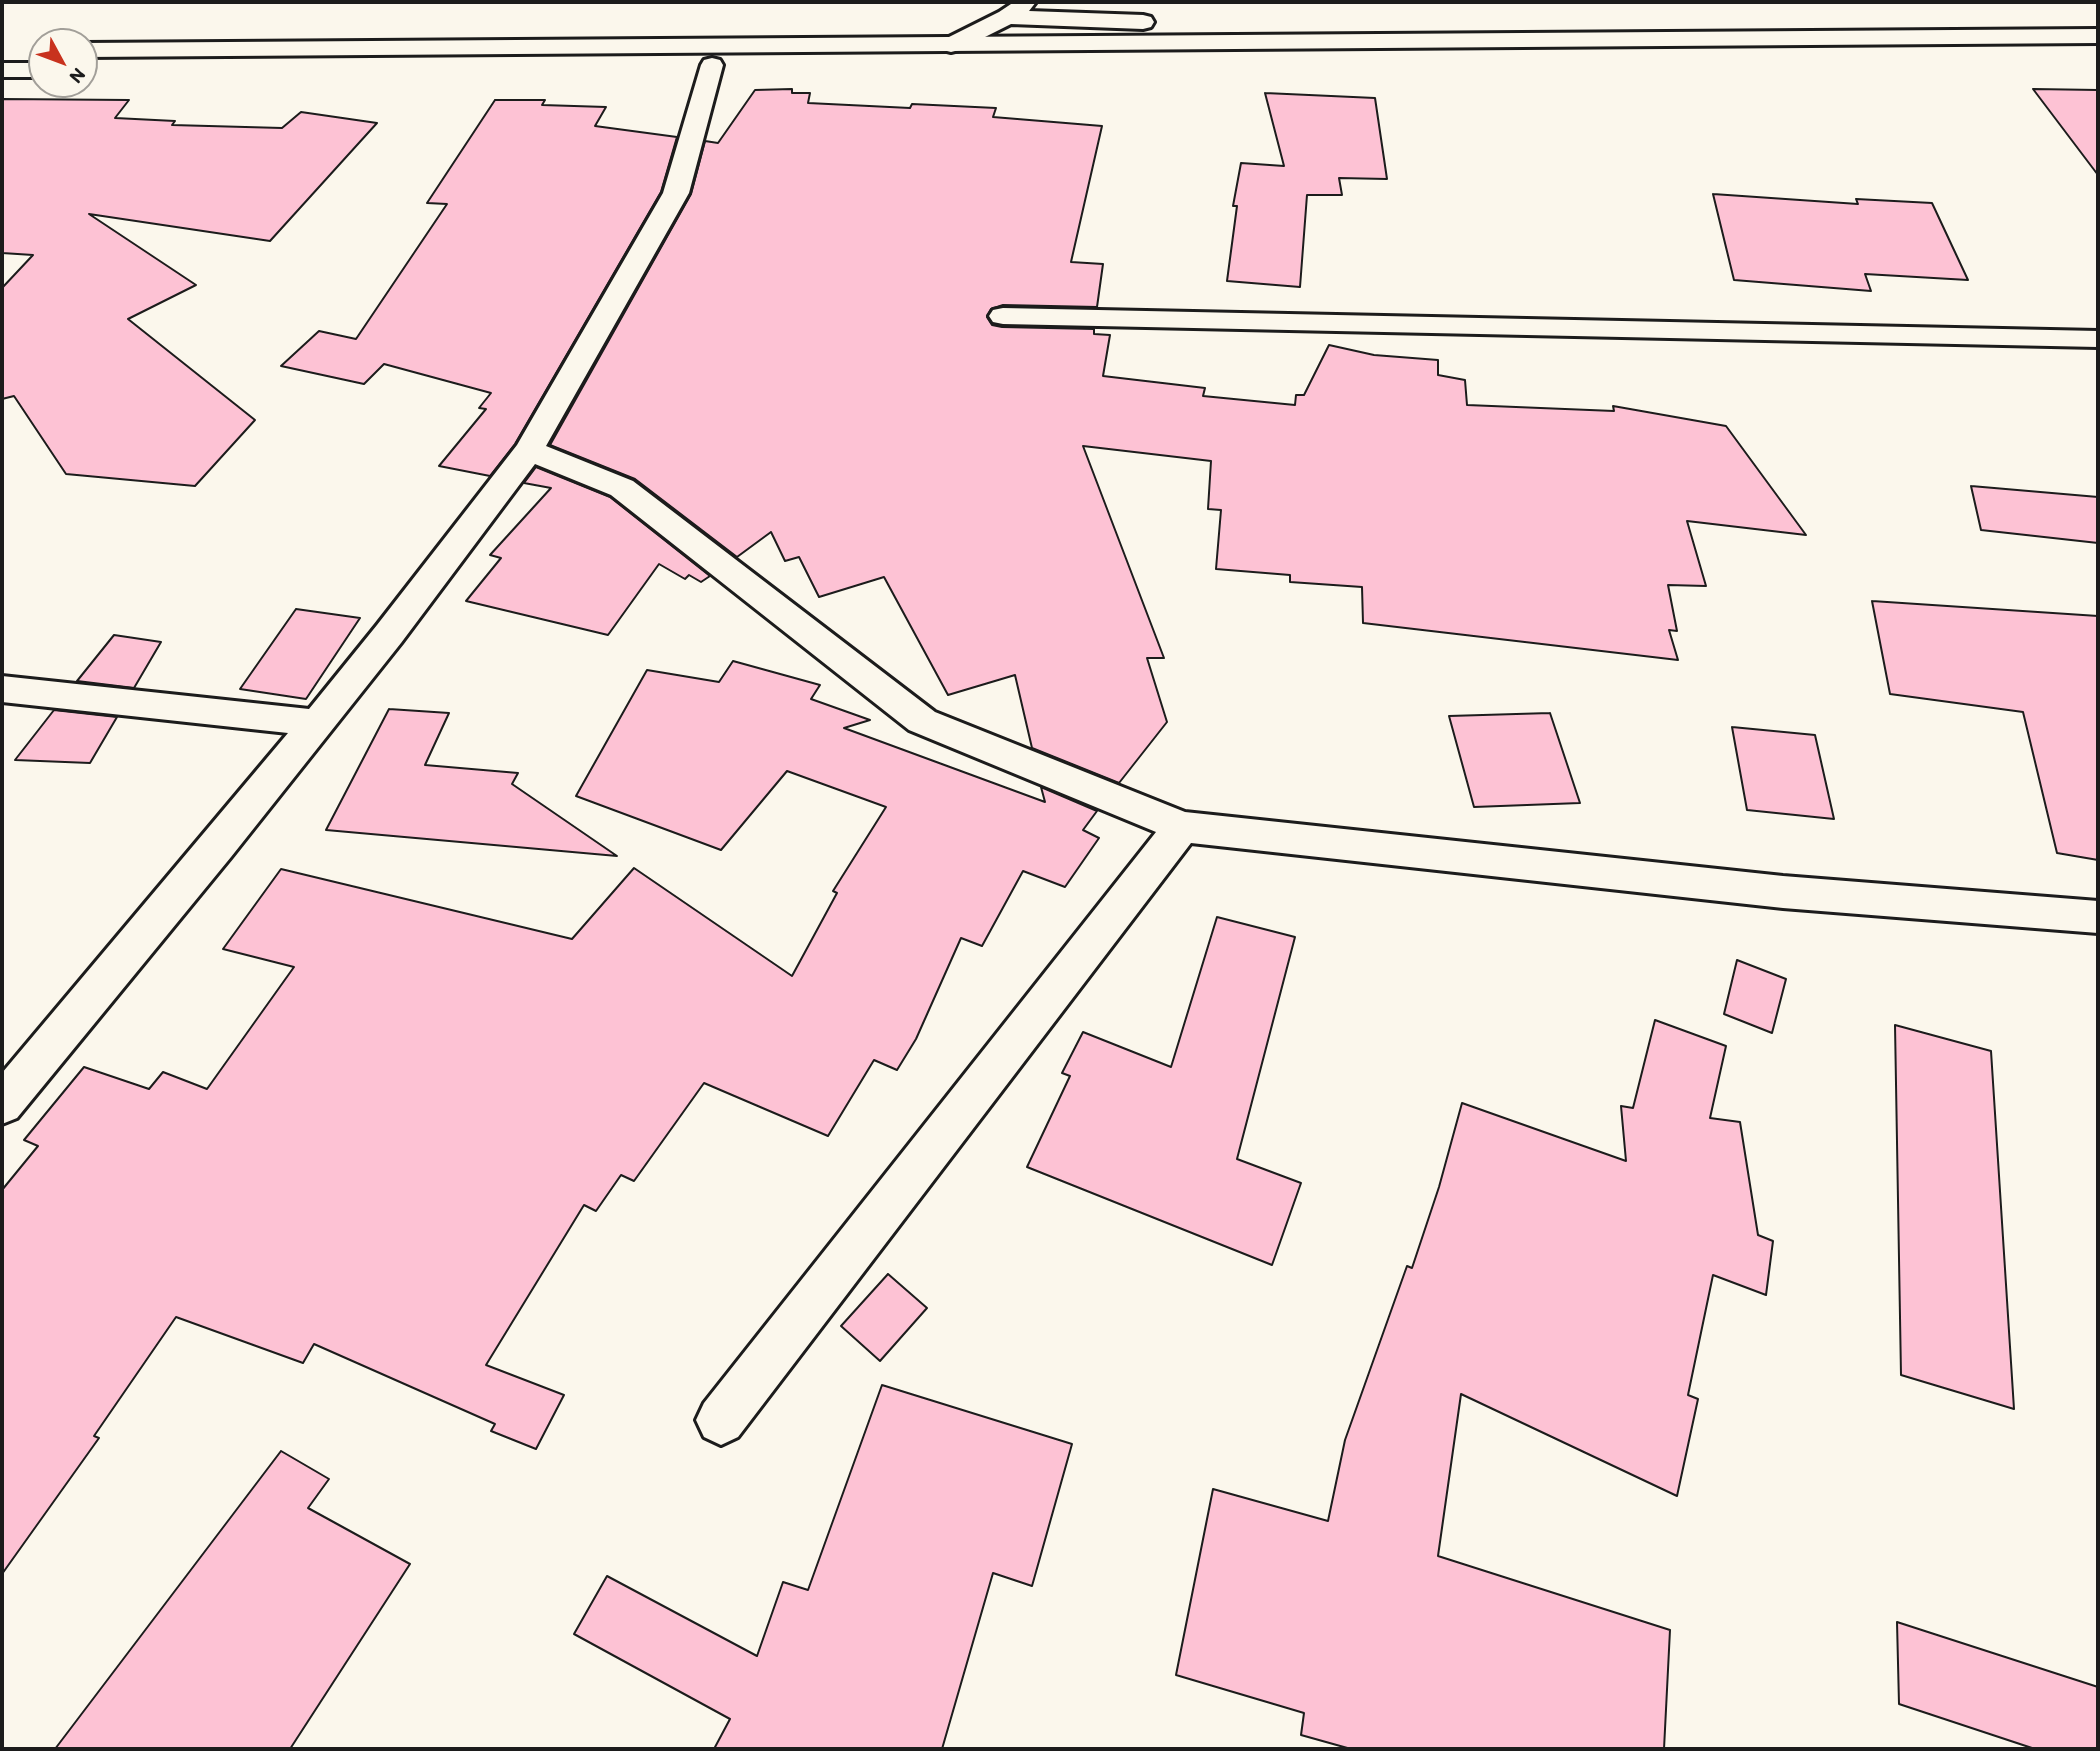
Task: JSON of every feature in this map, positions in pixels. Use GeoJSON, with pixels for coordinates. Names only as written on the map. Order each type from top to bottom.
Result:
{"type":"FeatureCollection","features":[{"type":"Feature","properties":{"kind":"street"},"geometry":{"type":"LineString","coordinates":[[951,46],[1007,17],[1028,2]]}},
{"type":"Feature","properties":{"kind":"street"},"geometry":{"type":"LineString","coordinates":[[1007,17],[1143,22],[2098,36]]}},
{"type":"Feature","properties":{"kind":"street"},"geometry":{"type":"LineString","coordinates":[[98,50],[951,46],[1143,22]]}},
{"type":"Feature","properties":{"kind":"street"},"geometry":{"type":"LineString","coordinates":[[2,51],[28,50]]}},
{"type":"Feature","properties":{"kind":"street"},"geometry":{"type":"LineString","coordinates":[[98,70],[1936,59]]}},
{"type":"Feature","properties":{"kind":"street"},"geometry":{"type":"LineString","coordinates":[[2,1104],[389,634],[528,450],[677,193],[712,65]]}},
{"type":"Feature","properties":{"kind":"street"},"geometry":{"type":"LineString","coordinates":[[2,71],[28,70]]}},
{"type":"Feature","properties":{"kind":"street"},"geometry":{"type":"LineString","coordinates":[[1003,316],[2098,339]]}},
{"type":"Feature","properties":{"kind":"street"},"geometry":{"type":"LineString","coordinates":[[528,450],[622,488],[922,721],[1182,827],[1783,892],[2098,917]]}},
{"type":"Feature","properties":{"kind":"street"},"geometry":{"type":"LineString","coordinates":[[2,689],[317,723]]}},
{"type":"Feature","properties":{"kind":"street"},"geometry":{"type":"LineString","coordinates":[[721,1420],[1182,827]]}},
{"type":"Feature","properties":{"kind":"building"},"geometry":{"type":"Polygon","coordinates":[[[792,89],[792,93],[810,93],[808,103],[910,108],[912,104],[996,108],[993,117],[1102,126],[1071,262],[1103,264],[1097,307],[1003,305],[991,309],[987,317],[992,325],[1002,327],[1094,329],[1094,334],[1110,335],[1103,376],[1205,388],[1203,396],[1295,405],[1296,395],[1304,395],[1329,345],[1374,355],[1438,360],[1438,375],[1465,380],[1467,405],[1614,411],[1613,406],[1726,426],[1806,535],[1687,521],[1706,586],[1668,585],[1677,631],[1669,630],[1678,660],[1363,623],[1362,587],[1290,582],[1290,575],[1216,569],[1221,510],[1208,509],[1211,461],[1083,446],[1164,658],[1147,658],[1167,722],[1119,783],[1032,748],[1015,675],[948,695],[884,577],[819,597],[799,557],[785,561],[771,532],[737,557],[635,479],[550,445],[691,194],[705,141],[718,143],[755,90],[792,89]]]}},
{"type":"Feature","properties":{"kind":"building"},"geometry":{"type":"Polygon","coordinates":[[[2033,89],[2098,90],[2098,175],[2033,89]]]}},
{"type":"Feature","properties":{"kind":"building"},"geometry":{"type":"Polygon","coordinates":[[[1265,93],[1375,98],[1387,179],[1339,178],[1342,195],[1307,195],[1300,287],[1227,281],[1237,206],[1233,206],[1241,163],[1284,166],[1265,93]]]}},
{"type":"Feature","properties":{"kind":"building"},"geometry":{"type":"Polygon","coordinates":[[[2,99],[129,100],[115,118],[175,121],[172,125],[282,128],[301,112],[377,123],[270,241],[89,214],[196,285],[128,319],[255,420],[195,486],[66,474],[14,396],[2,399],[2,288],[33,255],[2,253],[2,99]]]}},
{"type":"Feature","properties":{"kind":"building"},"geometry":{"type":"Polygon","coordinates":[[[495,100],[545,100],[542,105],[606,107],[595,126],[677,137],[661,192],[515,444],[490,476],[439,466],[486,409],[479,408],[491,393],[384,364],[364,384],[281,366],[319,331],[356,339],[447,204],[427,203],[495,100]]]}},
{"type":"Feature","properties":{"kind":"building"},"geometry":{"type":"Polygon","coordinates":[[[1713,194],[1858,204],[1856,199],[1932,203],[1968,280],[1865,274],[1871,291],[1734,280],[1713,194]]]}},
{"type":"Feature","properties":{"kind":"building"},"geometry":{"type":"Polygon","coordinates":[[[536,467],[610,497],[710,576],[701,582],[689,575],[685,579],[659,564],[608,635],[466,601],[501,558],[490,555],[551,488],[524,483],[536,467]]]}},
{"type":"Feature","properties":{"kind":"building"},"geometry":{"type":"Polygon","coordinates":[[[1971,486],[2098,497],[2098,543],[1981,530],[1971,486]]]}},
{"type":"Feature","properties":{"kind":"building"},"geometry":{"type":"Polygon","coordinates":[[[1872,601],[2098,616],[2098,860],[2057,853],[2023,712],[1890,694],[1872,601]]]}},
{"type":"Feature","properties":{"kind":"building"},"geometry":{"type":"Polygon","coordinates":[[[296,609],[360,618],[306,699],[240,689],[296,609]]]}},
{"type":"Feature","properties":{"kind":"building"},"geometry":{"type":"Polygon","coordinates":[[[114,635],[161,642],[134,688],[77,681],[114,635]]]}},
{"type":"Feature","properties":{"kind":"building"},"geometry":{"type":"Polygon","coordinates":[[[733,661],[820,685],[811,699],[870,720],[844,728],[1045,802],[1041,787],[1097,811],[1083,830],[1099,838],[1065,887],[1023,871],[982,946],[961,938],[916,1039],[897,1070],[874,1060],[828,1136],[704,1083],[634,1181],[621,1175],[596,1211],[584,1205],[486,1365],[564,1395],[536,1449],[491,1431],[495,1424],[314,1344],[303,1363],[176,1317],[94,1436],[99,1438],[2,1574],[2,1190],[38,1146],[24,1140],[84,1067],[149,1089],[163,1072],[207,1089],[294,967],[223,949],[281,869],[572,939],[634,868],[792,976],[837,893],[833,891],[886,807],[787,771],[721,850],[576,796],[647,670],[719,682],[733,661]]]}},
{"type":"Feature","properties":{"kind":"building"},"geometry":{"type":"Polygon","coordinates":[[[389,709],[449,713],[425,765],[518,773],[512,784],[617,856],[326,830],[389,709]]]}},
{"type":"Feature","properties":{"kind":"building"},"geometry":{"type":"Polygon","coordinates":[[[54,710],[117,717],[90,763],[15,760],[54,710]]]}},
{"type":"Feature","properties":{"kind":"building"},"geometry":{"type":"Polygon","coordinates":[[[1550,713],[1580,803],[1474,807],[1449,716],[1550,713]]]}},
{"type":"Feature","properties":{"kind":"building"},"geometry":{"type":"Polygon","coordinates":[[[1732,727],[1815,735],[1834,819],[1747,810],[1732,727]]]}},
{"type":"Feature","properties":{"kind":"building"},"geometry":{"type":"Polygon","coordinates":[[[1217,917],[1295,937],[1237,1159],[1301,1183],[1272,1265],[1027,1167],[1070,1076],[1062,1073],[1083,1032],[1171,1067],[1217,917]]]}},
{"type":"Feature","properties":{"kind":"building"},"geometry":{"type":"Polygon","coordinates":[[[1737,960],[1786,979],[1772,1033],[1724,1014],[1737,960]]]}},
{"type":"Feature","properties":{"kind":"building"},"geometry":{"type":"Polygon","coordinates":[[[1655,1020],[1726,1046],[1710,1118],[1740,1122],[1758,1235],[1773,1241],[1766,1295],[1713,1275],[1688,1395],[1698,1399],[1677,1496],[1461,1394],[1438,1556],[1670,1630],[1664,1749],[1351,1749],[1301,1735],[1304,1713],[1176,1675],[1213,1489],[1328,1521],[1345,1440],[1407,1266],[1412,1268],[1439,1187],[1462,1103],[1626,1161],[1621,1106],[1633,1108],[1655,1020]]]}},
{"type":"Feature","properties":{"kind":"building"},"geometry":{"type":"Polygon","coordinates":[[[1895,1025],[1991,1051],[2014,1409],[1901,1375],[1895,1025]]]}},
{"type":"Feature","properties":{"kind":"building"},"geometry":{"type":"Polygon","coordinates":[[[888,1274],[927,1308],[880,1361],[841,1326],[888,1274]]]}},
{"type":"Feature","properties":{"kind":"building"},"geometry":{"type":"Polygon","coordinates":[[[882,1385],[1072,1444],[1032,1586],[993,1573],[942,1749],[714,1749],[730,1719],[574,1634],[607,1576],[757,1656],[783,1582],[808,1590],[882,1385]]]}},
{"type":"Feature","properties":{"kind":"building"},"geometry":{"type":"Polygon","coordinates":[[[281,1451],[329,1479],[308,1508],[410,1564],[290,1749],[55,1749],[281,1451]]]}},
{"type":"Feature","properties":{"kind":"building"},"geometry":{"type":"Polygon","coordinates":[[[1897,1622],[2098,1687],[2098,1749],[2035,1749],[1899,1704],[1897,1622]]]}}]}
